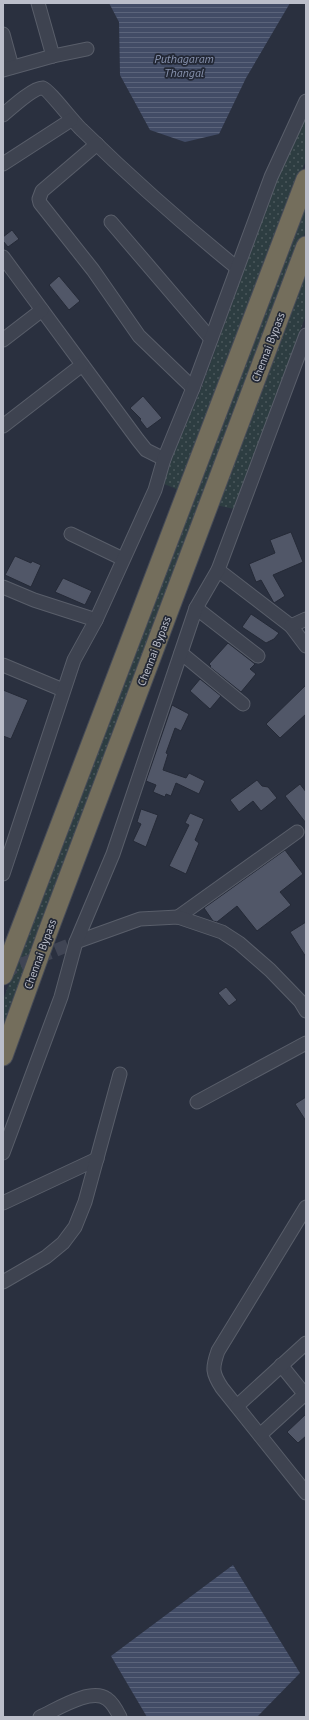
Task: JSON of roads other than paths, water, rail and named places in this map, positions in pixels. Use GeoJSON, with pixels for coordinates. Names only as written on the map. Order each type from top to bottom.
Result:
{"type":"FeatureCollection","features":[{"type":"Feature","properties":{"kind":"highway"},"geometry":{"type":"LineString","coordinates":[[3,975],[306,179]]}},
{"type":"Feature","properties":{"kind":"highway","name":"Chennai Bypass"},"geometry":{"type":"LineString","coordinates":[[3,1056],[306,246]]}},
{"type":"Feature","properties":{"kind":"street"},"geometry":{"type":"LineString","coordinates":[[38,3],[53,56]]}},
{"type":"Feature","properties":{"kind":"street"},"geometry":{"type":"LineString","coordinates":[[3,34],[7,68],[87,49]]}},
{"type":"Feature","properties":{"kind":"street"},"geometry":{"type":"LineString","coordinates":[[3,115],[31,93],[41,88],[51,94],[71,120],[168,211],[237,268]]}},
{"type":"Feature","properties":{"kind":"street"},"geometry":{"type":"LineString","coordinates":[[3,874],[74,660],[96,620],[154,490],[164,459],[193,388],[271,177],[306,101]]}},
{"type":"Feature","properties":{"kind":"street"},"geometry":{"type":"LineString","coordinates":[[3,164],[71,120]]}},
{"type":"Feature","properties":{"kind":"street"},"geometry":{"type":"LineString","coordinates":[[97,144],[42,191],[39,199],[40,203],[93,270],[139,336],[193,388]]}},
{"type":"Feature","properties":{"kind":"street"},"geometry":{"type":"LineString","coordinates":[[111,222],[211,339]]}},
{"type":"Feature","properties":{"kind":"street"},"geometry":{"type":"LineString","coordinates":[[3,257],[138,440],[146,450],[164,459]]}},
{"type":"Feature","properties":{"kind":"street"},"geometry":{"type":"LineString","coordinates":[[3,340],[42,310]]}},
{"type":"Feature","properties":{"kind":"street"},"geometry":{"type":"LineString","coordinates":[[3,1153],[61,998],[76,942],[113,854],[196,608],[218,570],[306,335]]}},
{"type":"Feature","properties":{"kind":"street"},"geometry":{"type":"LineString","coordinates":[[3,426],[82,365]]}},
{"type":"Feature","properties":{"kind":"street"},"geometry":{"type":"LineString","coordinates":[[71,534],[123,559]]}},
{"type":"Feature","properties":{"kind":"street"},"geometry":{"type":"LineString","coordinates":[[218,570],[291,626],[306,646]]}},
{"type":"Feature","properties":{"kind":"street"},"geometry":{"type":"LineString","coordinates":[[3,587],[34,600],[96,620]]}},
{"type":"Feature","properties":{"kind":"street"},"geometry":{"type":"LineString","coordinates":[[196,608],[258,656]]}},
{"type":"Feature","properties":{"kind":"street"},"geometry":{"type":"LineString","coordinates":[[291,626],[306,619]]}},
{"type":"Feature","properties":{"kind":"street"},"geometry":{"type":"LineString","coordinates":[[181,653],[243,704]]}},
{"type":"Feature","properties":{"kind":"street"},"geometry":{"type":"LineString","coordinates":[[3,665],[63,690]]}},
{"type":"Feature","properties":{"kind":"street"},"geometry":{"type":"LineString","coordinates":[[178,917],[297,832]]}},
{"type":"Feature","properties":{"kind":"street"},"geometry":{"type":"LineString","coordinates":[[76,942],[140,919],[178,917],[222,932],[239,943],[304,1003]]}},
{"type":"Feature","properties":{"kind":"street"},"geometry":{"type":"LineString","coordinates":[[197,1102],[306,1043]]}},
{"type":"Feature","properties":{"kind":"street"},"geometry":{"type":"LineString","coordinates":[[3,1282],[46,1257],[64,1243],[75,1227],[85,1202],[120,1074]]}},
{"type":"Feature","properties":{"kind":"street"},"geometry":{"type":"LineString","coordinates":[[3,1203],[97,1159]]}},
{"type":"Feature","properties":{"kind":"street"},"geometry":{"type":"LineString","coordinates":[[306,1207],[218,1351],[213,1366],[215,1378],[306,1493]]}},
{"type":"Feature","properties":{"kind":"street"},"geometry":{"type":"LineString","coordinates":[[237,1406],[306,1343]]}},
{"type":"Feature","properties":{"kind":"street"},"geometry":{"type":"LineString","coordinates":[[260,1435],[306,1394],[281,1365]]}},
{"type":"Feature","properties":{"kind":"street"},"geometry":{"type":"LineString","coordinates":[[40,1717],[85,1696],[96,1696],[108,1699],[120,1717]]}},
{"type":"Feature","properties":{"kind":"water","name":"Puthagaram Thangal"},"geometry":{"type":"Polygon","coordinates":[[[109,3],[290,3],[246,78],[219,134],[185,142],[150,130],[120,75],[119,22],[109,3]]]}},
{"type":"Feature","properties":{"kind":"water"},"geometry":{"type":"Polygon","coordinates":[[[233,1565],[300,1673],[257,1717],[147,1717],[111,1656],[233,1565]]]}},
{"type":"Feature","properties":{"kind":"tunnel"},"geometry":{"type":"LineString","coordinates":[[3,972],[76,942]]}}]}
